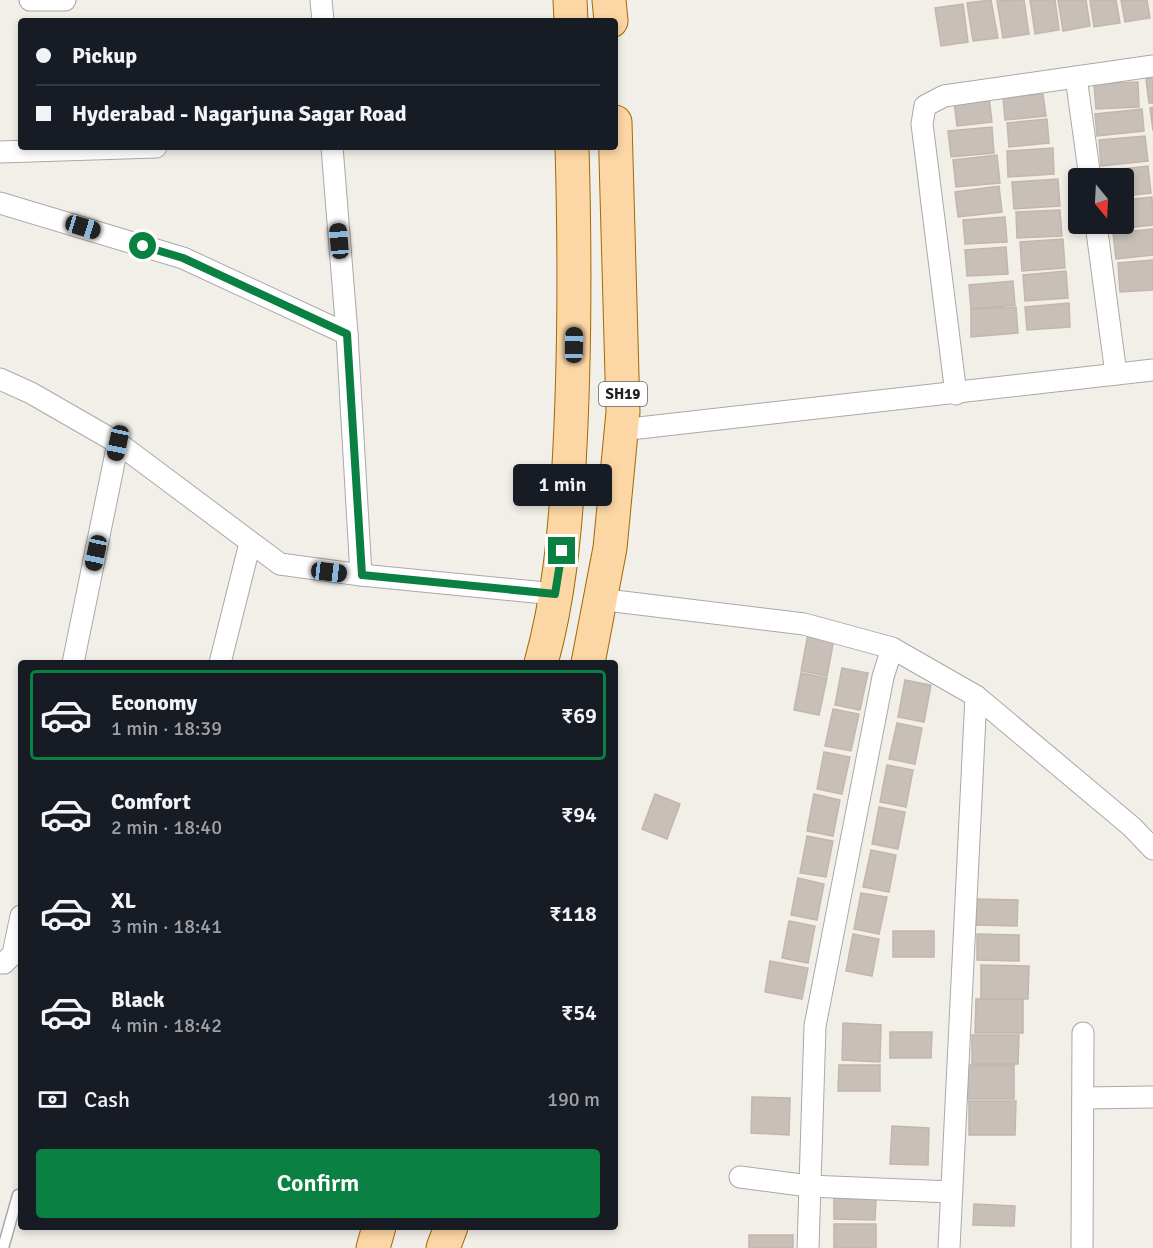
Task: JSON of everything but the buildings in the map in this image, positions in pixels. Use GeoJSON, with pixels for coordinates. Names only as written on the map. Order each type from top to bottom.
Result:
{"type":"FeatureCollection","features":[{"type":"Feature","properties":{"kind":"main road"},"geometry":{"type":"LineString","coordinates":[[570,0],[571,18]]}},
{"type":"Feature","properties":{"kind":"main road"},"geometry":{"type":"LineString","coordinates":[[609,0],[610,18]]}},
{"type":"Feature","properties":{"kind":"main road"},"geometry":{"type":"LineString","coordinates":[[542,660],[565,529],[572,415],[575,276],[572,150]]}},
{"type":"Feature","properties":{"kind":"main road","name":"SH19"},"geometry":{"type":"LineString","coordinates":[[588,660],[598,599],[610,548],[618,487],[622,365],[616,150]]}},
{"type":"Feature","properties":{"kind":"main road"},"geometry":{"type":"LineString","coordinates":[[373,1248],[378,1230]]}},
{"type":"Feature","properties":{"kind":"main road"},"geometry":{"type":"LineString","coordinates":[[443,1248],[450,1230]]}},
{"type":"Feature","properties":{"kind":"street"},"geometry":{"type":"LineString","coordinates":[[30,0],[65,0]]}},
{"type":"Feature","properties":{"kind":"street"},"geometry":{"type":"LineString","coordinates":[[321,0],[323,18]]}},
{"type":"Feature","properties":{"kind":"street"},"geometry":{"type":"LineString","coordinates":[[956,394],[922,124],[925,106],[944,96],[1153,66]]}},
{"type":"Feature","properties":{"kind":"street"},"geometry":{"type":"LineString","coordinates":[[1076,77],[1089,168]]}},
{"type":"Feature","properties":{"kind":"street"},"geometry":{"type":"LineString","coordinates":[[0,152],[62,150]]}},
{"type":"Feature","properties":{"kind":"street"},"geometry":{"type":"LineString","coordinates":[[332,150],[347,334],[362,575]]}},
{"type":"Feature","properties":{"kind":"street"},"geometry":{"type":"LineString","coordinates":[[0,203],[183,258],[347,334]]}},
{"type":"Feature","properties":{"kind":"street"},"geometry":{"type":"LineString","coordinates":[[1097,234],[1116,374]]}},
{"type":"Feature","properties":{"kind":"street"},"geometry":{"type":"LineString","coordinates":[[621,430],[1153,370]]}},
{"type":"Feature","properties":{"kind":"street"},"geometry":{"type":"LineString","coordinates":[[0,379],[31,393],[118,443],[280,564],[362,575],[555,594]]}},
{"type":"Feature","properties":{"kind":"street"},"geometry":{"type":"LineString","coordinates":[[74,660],[118,443]]}},
{"type":"Feature","properties":{"kind":"street"},"geometry":{"type":"LineString","coordinates":[[221,660],[250,543]]}},
{"type":"Feature","properties":{"kind":"street"},"geometry":{"type":"LineString","coordinates":[[598,599],[804,624],[892,648],[976,696],[1132,827],[1153,849]]}},
{"type":"Feature","properties":{"kind":"street"},"geometry":{"type":"LineString","coordinates":[[808,1248],[815,1026],[883,677],[892,648]]}},
{"type":"Feature","properties":{"kind":"street"},"geometry":{"type":"LineString","coordinates":[[949,1248],[976,696]]}},
{"type":"Feature","properties":{"kind":"street"},"geometry":{"type":"LineString","coordinates":[[0,963],[4,963],[13,954],[18,930]]}},
{"type":"Feature","properties":{"kind":"street"},"geometry":{"type":"LineString","coordinates":[[1082,1248],[1083,1033]]}},
{"type":"Feature","properties":{"kind":"street"},"geometry":{"type":"LineString","coordinates":[[1083,1098],[1153,1097]]}},
{"type":"Feature","properties":{"kind":"street"},"geometry":{"type":"LineString","coordinates":[[740,1177],[810,1186],[951,1192]]}},
{"type":"Feature","properties":{"kind":"lane"},"geometry":{"type":"LineString","coordinates":[[3,1248],[18,1195]]}},
{"type":"Feature","properties":{"kind":"route"},"geometry":{"type":"LineString","coordinates":[[143,246],[183,258],[347,334],[362,575],[555,594],[562,551]]}}]}
